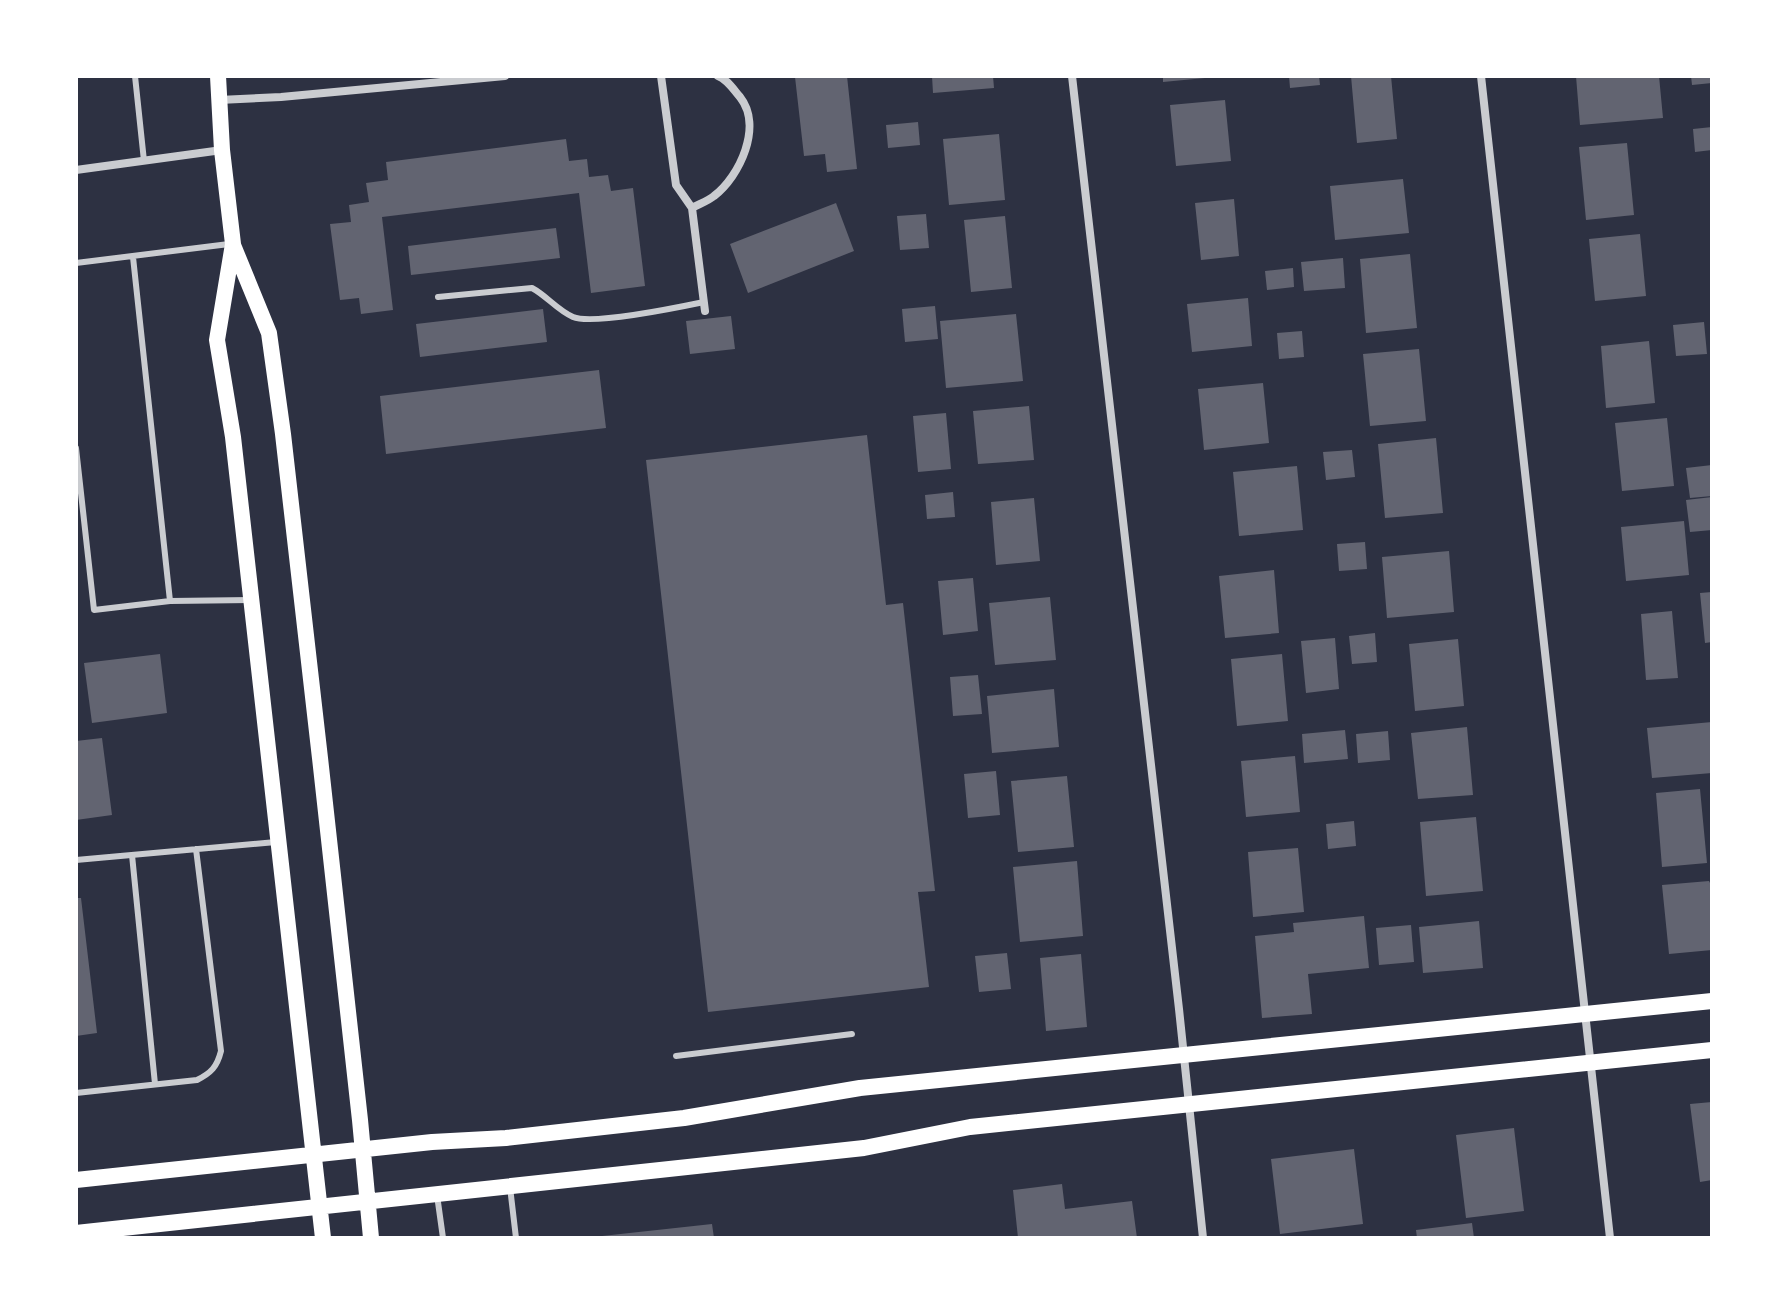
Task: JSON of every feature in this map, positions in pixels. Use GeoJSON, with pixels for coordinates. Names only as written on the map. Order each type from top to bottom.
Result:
{"type":"FeatureCollection","features":[{"type":"Feature","properties":{"kind":"main road"},"geometry":{"type":"LineString","coordinates":[[218,76],[222,150],[233,244],[269,333],[285,448],[371,1238]]}},
{"type":"Feature","properties":{"kind":"main road"},"geometry":{"type":"LineString","coordinates":[[233,244],[217,340],[233,437],[323,1238]]}},
{"type":"Feature","properties":{"kind":"main road"},"geometry":{"type":"LineString","coordinates":[[76,1180],[684,1118],[860,1088],[1712,1001]]}},
{"type":"Feature","properties":{"kind":"main road"},"geometry":{"type":"LineString","coordinates":[[76,1233],[864,1148],[970,1127],[1712,1050]]}},
{"type":"Feature","properties":{"kind":"street"},"geometry":{"type":"LineString","coordinates":[[219,100],[505,76]]}},
{"type":"Feature","properties":{"kind":"street"},"geometry":{"type":"LineString","coordinates":[[661,76],[676,185],[692,208],[705,307]]}},
{"type":"Feature","properties":{"kind":"street"},"geometry":{"type":"LineString","coordinates":[[692,208],[715,195],[740,165],[750,134],[745,104],[725,79],[718,76]]}},
{"type":"Feature","properties":{"kind":"street"},"geometry":{"type":"LineString","coordinates":[[1072,76],[1203,1238]]}},
{"type":"Feature","properties":{"kind":"street"},"geometry":{"type":"LineString","coordinates":[[1481,76],[1610,1238]]}},
{"type":"Feature","properties":{"kind":"street"},"geometry":{"type":"LineString","coordinates":[[76,170],[222,150]]}},
{"type":"Feature","properties":{"kind":"lane"},"geometry":{"type":"LineString","coordinates":[[135,76],[144,161]]}},
{"type":"Feature","properties":{"kind":"lane"},"geometry":{"type":"LineString","coordinates":[[76,263],[233,244]]}},
{"type":"Feature","properties":{"kind":"lane"},"geometry":{"type":"LineString","coordinates":[[133,257],[170,601]]}},
{"type":"Feature","properties":{"kind":"lane"},"geometry":{"type":"LineString","coordinates":[[438,297],[532,288],[577,319],[705,307]]}},
{"type":"Feature","properties":{"kind":"lane"},"geometry":{"type":"LineString","coordinates":[[76,448],[94,610],[170,601],[252,600]]}},
{"type":"Feature","properties":{"kind":"lane"},"geometry":{"type":"LineString","coordinates":[[76,860],[279,842]]}},
{"type":"Feature","properties":{"kind":"lane"},"geometry":{"type":"LineString","coordinates":[[76,1093],[197,1080],[210,1074],[218,1063],[221,1051],[196,849]]}},
{"type":"Feature","properties":{"kind":"lane"},"geometry":{"type":"LineString","coordinates":[[132,855],[155,1084]]}},
{"type":"Feature","properties":{"kind":"lane"},"geometry":{"type":"LineString","coordinates":[[676,1056],[852,1034]]}},
{"type":"Feature","properties":{"kind":"lane"},"geometry":{"type":"LineString","coordinates":[[510,1187],[516,1238]]}},
{"type":"Feature","properties":{"kind":"lane"},"geometry":{"type":"LineString","coordinates":[[437,1195],[443,1238]]}},
{"type":"Feature","properties":{"kind":"building"},"geometry":{"type":"Polygon","coordinates":[[[847,76],[857,169],[827,172],[825,154],[804,156],[795,77],[847,76]]]}},
{"type":"Feature","properties":{"kind":"building"},"geometry":{"type":"Polygon","coordinates":[[[932,76],[993,76],[994,88],[933,93],[932,76]]]}},
{"type":"Feature","properties":{"kind":"building"},"geometry":{"type":"Polygon","coordinates":[[[1163,76],[1205,76],[1205,78],[1163,82],[1163,76]]]}},
{"type":"Feature","properties":{"kind":"building"},"geometry":{"type":"Polygon","coordinates":[[[1289,76],[1319,76],[1320,85],[1290,88],[1289,76]]]}},
{"type":"Feature","properties":{"kind":"building"},"geometry":{"type":"Polygon","coordinates":[[[1351,76],[1391,76],[1397,139],[1357,143],[1351,76]]]}},
{"type":"Feature","properties":{"kind":"building"},"geometry":{"type":"Polygon","coordinates":[[[1576,76],[1659,76],[1663,118],[1580,125],[1576,76]]]}},
{"type":"Feature","properties":{"kind":"building"},"geometry":{"type":"Polygon","coordinates":[[[1691,76],[1712,76],[1712,83],[1692,85],[1691,76]]]}},
{"type":"Feature","properties":{"kind":"building"},"geometry":{"type":"Polygon","coordinates":[[[1225,100],[1231,161],[1176,166],[1170,105],[1225,100]]]}},
{"type":"Feature","properties":{"kind":"building"},"geometry":{"type":"Polygon","coordinates":[[[918,122],[920,145],[888,148],[886,125],[918,122]]]}},
{"type":"Feature","properties":{"kind":"building"},"geometry":{"type":"Polygon","coordinates":[[[1712,127],[1712,150],[1695,152],[1693,129],[1712,127]]]}},
{"type":"Feature","properties":{"kind":"building"},"geometry":{"type":"Polygon","coordinates":[[[999,134],[1005,200],[949,205],[943,139],[999,134]]]}},
{"type":"Feature","properties":{"kind":"building"},"geometry":{"type":"Polygon","coordinates":[[[566,139],[569,161],[587,159],[589,177],[608,175],[611,191],[633,188],[645,286],[591,293],[579,193],[382,217],[393,310],[361,314],[359,298],[340,300],[330,224],[351,222],[349,205],[369,202],[366,183],[388,180],[386,162],[566,139]]]}},
{"type":"Feature","properties":{"kind":"building"},"geometry":{"type":"Polygon","coordinates":[[[1627,143],[1634,215],[1586,220],[1579,147],[1627,143]]]}},
{"type":"Feature","properties":{"kind":"building"},"geometry":{"type":"Polygon","coordinates":[[[1403,179],[1409,233],[1335,240],[1330,186],[1403,179]]]}},
{"type":"Feature","properties":{"kind":"building"},"geometry":{"type":"Polygon","coordinates":[[[1234,199],[1239,256],[1201,260],[1195,203],[1234,199]]]}},
{"type":"Feature","properties":{"kind":"building"},"geometry":{"type":"Polygon","coordinates":[[[836,203],[854,251],[748,293],[730,244],[836,203]]]}},
{"type":"Feature","properties":{"kind":"building"},"geometry":{"type":"Polygon","coordinates":[[[926,214],[929,248],[900,250],[897,216],[926,214]]]}},
{"type":"Feature","properties":{"kind":"building"},"geometry":{"type":"Polygon","coordinates":[[[1005,216],[1012,288],[971,292],[964,220],[1005,216]]]}},
{"type":"Feature","properties":{"kind":"building"},"geometry":{"type":"Polygon","coordinates":[[[556,228],[560,258],[411,275],[408,246],[556,228]]]}},
{"type":"Feature","properties":{"kind":"building"},"geometry":{"type":"Polygon","coordinates":[[[1640,234],[1646,296],[1595,301],[1589,239],[1640,234]]]}},
{"type":"Feature","properties":{"kind":"building"},"geometry":{"type":"Polygon","coordinates":[[[1410,254],[1417,328],[1366,333],[1360,259],[1410,254]]]}},
{"type":"Feature","properties":{"kind":"building"},"geometry":{"type":"Polygon","coordinates":[[[1343,258],[1345,288],[1304,291],[1301,262],[1343,258]]]}},
{"type":"Feature","properties":{"kind":"building"},"geometry":{"type":"Polygon","coordinates":[[[1293,268],[1294,287],[1267,290],[1265,271],[1293,268]]]}},
{"type":"Feature","properties":{"kind":"building"},"geometry":{"type":"Polygon","coordinates":[[[1248,298],[1252,346],[1192,352],[1187,304],[1248,298]]]}},
{"type":"Feature","properties":{"kind":"building"},"geometry":{"type":"Polygon","coordinates":[[[935,306],[938,339],[905,342],[902,309],[935,306]]]}},
{"type":"Feature","properties":{"kind":"building"},"geometry":{"type":"Polygon","coordinates":[[[543,309],[547,342],[420,357],[416,324],[543,309]]]}},
{"type":"Feature","properties":{"kind":"building"},"geometry":{"type":"Polygon","coordinates":[[[1016,314],[1023,381],[946,388],[940,321],[1016,314]]]}},
{"type":"Feature","properties":{"kind":"building"},"geometry":{"type":"Polygon","coordinates":[[[731,316],[735,349],[690,354],[686,321],[731,316]]]}},
{"type":"Feature","properties":{"kind":"building"},"geometry":{"type":"Polygon","coordinates":[[[1704,322],[1707,354],[1676,356],[1673,325],[1704,322]]]}},
{"type":"Feature","properties":{"kind":"building"},"geometry":{"type":"Polygon","coordinates":[[[1302,331],[1304,357],[1279,359],[1277,333],[1302,331]]]}},
{"type":"Feature","properties":{"kind":"building"},"geometry":{"type":"Polygon","coordinates":[[[1649,341],[1655,403],[1606,408],[1601,346],[1649,341]]]}},
{"type":"Feature","properties":{"kind":"building"},"geometry":{"type":"Polygon","coordinates":[[[1419,349],[1426,421],[1370,426],[1363,354],[1419,349]]]}},
{"type":"Feature","properties":{"kind":"building"},"geometry":{"type":"Polygon","coordinates":[[[599,370],[606,428],[386,454],[380,396],[599,370]]]}},
{"type":"Feature","properties":{"kind":"building"},"geometry":{"type":"Polygon","coordinates":[[[1263,383],[1269,443],[1204,450],[1198,389],[1263,383]]]}},
{"type":"Feature","properties":{"kind":"building"},"geometry":{"type":"Polygon","coordinates":[[[1029,406],[1034,460],[978,464],[973,411],[1029,406]]]}},
{"type":"Feature","properties":{"kind":"building"},"geometry":{"type":"Polygon","coordinates":[[[946,413],[951,469],[918,472],[913,416],[946,413]]]}},
{"type":"Feature","properties":{"kind":"building"},"geometry":{"type":"Polygon","coordinates":[[[1667,418],[1674,486],[1622,491],[1615,423],[1667,418]]]}},
{"type":"Feature","properties":{"kind":"building"},"geometry":{"type":"Polygon","coordinates":[[[867,435],[886,605],[903,603],[935,891],[918,892],[929,987],[708,1012],[646,460],[867,435]]]}},
{"type":"Feature","properties":{"kind":"building"},"geometry":{"type":"Polygon","coordinates":[[[1436,438],[1443,513],[1385,518],[1378,444],[1436,438]]]}},
{"type":"Feature","properties":{"kind":"building"},"geometry":{"type":"Polygon","coordinates":[[[1352,450],[1355,477],[1326,480],[1323,452],[1352,450]]]}},
{"type":"Feature","properties":{"kind":"building"},"geometry":{"type":"Polygon","coordinates":[[[1712,465],[1712,496],[1690,498],[1686,468],[1712,465]]]}},
{"type":"Feature","properties":{"kind":"building"},"geometry":{"type":"Polygon","coordinates":[[[1297,466],[1303,530],[1239,536],[1233,472],[1297,466]]]}},
{"type":"Feature","properties":{"kind":"building"},"geometry":{"type":"Polygon","coordinates":[[[953,492],[955,517],[927,519],[925,495],[953,492]]]}},
{"type":"Feature","properties":{"kind":"building"},"geometry":{"type":"Polygon","coordinates":[[[1712,497],[1712,530],[1690,532],[1686,500],[1712,497]]]}},
{"type":"Feature","properties":{"kind":"building"},"geometry":{"type":"Polygon","coordinates":[[[1034,498],[1040,561],[996,565],[991,502],[1034,498]]]}},
{"type":"Feature","properties":{"kind":"building"},"geometry":{"type":"Polygon","coordinates":[[[1684,521],[1689,575],[1626,581],[1621,527],[1684,521]]]}},
{"type":"Feature","properties":{"kind":"building"},"geometry":{"type":"Polygon","coordinates":[[[1365,542],[1367,569],[1339,571],[1337,544],[1365,542]]]}},
{"type":"Feature","properties":{"kind":"building"},"geometry":{"type":"Polygon","coordinates":[[[1449,551],[1454,612],[1387,618],[1382,557],[1449,551]]]}},
{"type":"Feature","properties":{"kind":"building"},"geometry":{"type":"Polygon","coordinates":[[[1274,570],[1279,633],[1225,638],[1219,576],[1274,570]]]}},
{"type":"Feature","properties":{"kind":"building"},"geometry":{"type":"Polygon","coordinates":[[[973,578],[978,631],[943,635],[938,581],[973,578]]]}},
{"type":"Feature","properties":{"kind":"building"},"geometry":{"type":"Polygon","coordinates":[[[1712,592],[1712,642],[1705,643],[1700,593],[1712,592]]]}},
{"type":"Feature","properties":{"kind":"building"},"geometry":{"type":"Polygon","coordinates":[[[1050,597],[1056,660],[995,665],[989,603],[1050,597]]]}},
{"type":"Feature","properties":{"kind":"building"},"geometry":{"type":"Polygon","coordinates":[[[1672,611],[1678,678],[1646,680],[1641,614],[1672,611]]]}},
{"type":"Feature","properties":{"kind":"building"},"geometry":{"type":"Polygon","coordinates":[[[1375,633],[1377,662],[1352,664],[1349,636],[1375,633]]]}},
{"type":"Feature","properties":{"kind":"building"},"geometry":{"type":"Polygon","coordinates":[[[1335,638],[1339,689],[1306,693],[1301,641],[1335,638]]]}},
{"type":"Feature","properties":{"kind":"building"},"geometry":{"type":"Polygon","coordinates":[[[1458,639],[1464,706],[1415,711],[1409,644],[1458,639]]]}},
{"type":"Feature","properties":{"kind":"building"},"geometry":{"type":"Polygon","coordinates":[[[160,654],[167,713],[92,723],[84,663],[160,654]]]}},
{"type":"Feature","properties":{"kind":"building"},"geometry":{"type":"Polygon","coordinates":[[[1282,654],[1288,721],[1237,726],[1231,659],[1282,654]]]}},
{"type":"Feature","properties":{"kind":"building"},"geometry":{"type":"Polygon","coordinates":[[[978,675],[982,714],[953,716],[950,677],[978,675]]]}},
{"type":"Feature","properties":{"kind":"building"},"geometry":{"type":"Polygon","coordinates":[[[1054,689],[1059,747],[992,753],[987,696],[1054,689]]]}},
{"type":"Feature","properties":{"kind":"building"},"geometry":{"type":"Polygon","coordinates":[[[1712,722],[1712,773],[1652,778],[1647,728],[1712,722]]]}},
{"type":"Feature","properties":{"kind":"building"},"geometry":{"type":"Polygon","coordinates":[[[1467,727],[1473,795],[1418,799],[1411,733],[1467,727]]]}},
{"type":"Feature","properties":{"kind":"building"},"geometry":{"type":"Polygon","coordinates":[[[1345,730],[1348,759],[1304,763],[1302,734],[1345,730]]]}},
{"type":"Feature","properties":{"kind":"building"},"geometry":{"type":"Polygon","coordinates":[[[1388,731],[1390,760],[1358,763],[1356,734],[1388,731]]]}},
{"type":"Feature","properties":{"kind":"building"},"geometry":{"type":"Polygon","coordinates":[[[102,738],[112,815],[76,820],[76,741],[102,738]]]}},
{"type":"Feature","properties":{"kind":"building"},"geometry":{"type":"Polygon","coordinates":[[[1295,756],[1300,812],[1246,817],[1241,761],[1295,756]]]}},
{"type":"Feature","properties":{"kind":"building"},"geometry":{"type":"Polygon","coordinates":[[[996,771],[1000,815],[968,818],[964,774],[996,771]]]}},
{"type":"Feature","properties":{"kind":"building"},"geometry":{"type":"Polygon","coordinates":[[[1067,776],[1074,847],[1018,852],[1011,781],[1067,776]]]}},
{"type":"Feature","properties":{"kind":"building"},"geometry":{"type":"Polygon","coordinates":[[[1700,789],[1707,863],[1662,867],[1656,793],[1700,789]]]}},
{"type":"Feature","properties":{"kind":"building"},"geometry":{"type":"Polygon","coordinates":[[[1476,817],[1483,891],[1426,896],[1420,822],[1476,817]]]}},
{"type":"Feature","properties":{"kind":"building"},"geometry":{"type":"Polygon","coordinates":[[[1354,821],[1356,846],[1328,849],[1326,824],[1354,821]]]}},
{"type":"Feature","properties":{"kind":"building"},"geometry":{"type":"Polygon","coordinates":[[[1298,848],[1304,912],[1253,917],[1248,852],[1298,848]]]}},
{"type":"Feature","properties":{"kind":"building"},"geometry":{"type":"Polygon","coordinates":[[[1077,861],[1083,936],[1020,942],[1013,867],[1077,861]]]}},
{"type":"Feature","properties":{"kind":"building"},"geometry":{"type":"Polygon","coordinates":[[[1712,883],[1712,950],[1669,954],[1662,885],[1712,883]]]}},
{"type":"Feature","properties":{"kind":"building"},"geometry":{"type":"Polygon","coordinates":[[[76,898],[81,898],[97,1033],[76,1036],[76,898]]]}},
{"type":"Feature","properties":{"kind":"building"},"geometry":{"type":"Polygon","coordinates":[[[1364,916],[1369,968],[1308,974],[1312,1014],[1262,1018],[1255,936],[1294,932],[1293,923],[1364,916]]]}},
{"type":"Feature","properties":{"kind":"building"},"geometry":{"type":"Polygon","coordinates":[[[1479,921],[1483,968],[1423,973],[1419,927],[1479,921]]]}},
{"type":"Feature","properties":{"kind":"building"},"geometry":{"type":"Polygon","coordinates":[[[1411,925],[1414,962],[1379,965],[1376,928],[1411,925]]]}},
{"type":"Feature","properties":{"kind":"building"},"geometry":{"type":"Polygon","coordinates":[[[1007,953],[1011,989],[979,992],[975,956],[1007,953]]]}},
{"type":"Feature","properties":{"kind":"building"},"geometry":{"type":"Polygon","coordinates":[[[1081,954],[1087,1027],[1046,1031],[1040,958],[1081,954]]]}},
{"type":"Feature","properties":{"kind":"building"},"geometry":{"type":"Polygon","coordinates":[[[1712,1102],[1712,1180],[1700,1182],[1690,1104],[1712,1102]]]}},
{"type":"Feature","properties":{"kind":"building"},"geometry":{"type":"Polygon","coordinates":[[[1514,1128],[1524,1211],[1466,1218],[1456,1135],[1514,1128]]]}},
{"type":"Feature","properties":{"kind":"building"},"geometry":{"type":"Polygon","coordinates":[[[1354,1149],[1363,1224],[1280,1234],[1271,1159],[1354,1149]]]}},
{"type":"Feature","properties":{"kind":"building"},"geometry":{"type":"Polygon","coordinates":[[[1062,1184],[1065,1209],[1132,1201],[1137,1238],[1018,1238],[1013,1190],[1062,1184]]]}},
{"type":"Feature","properties":{"kind":"building"},"geometry":{"type":"Polygon","coordinates":[[[1472,1223],[1474,1238],[1417,1238],[1416,1230],[1472,1223]]]}},
{"type":"Feature","properties":{"kind":"building"},"geometry":{"type":"Polygon","coordinates":[[[712,1224],[714,1238],[602,1238],[602,1236],[712,1224]]]}}]}
